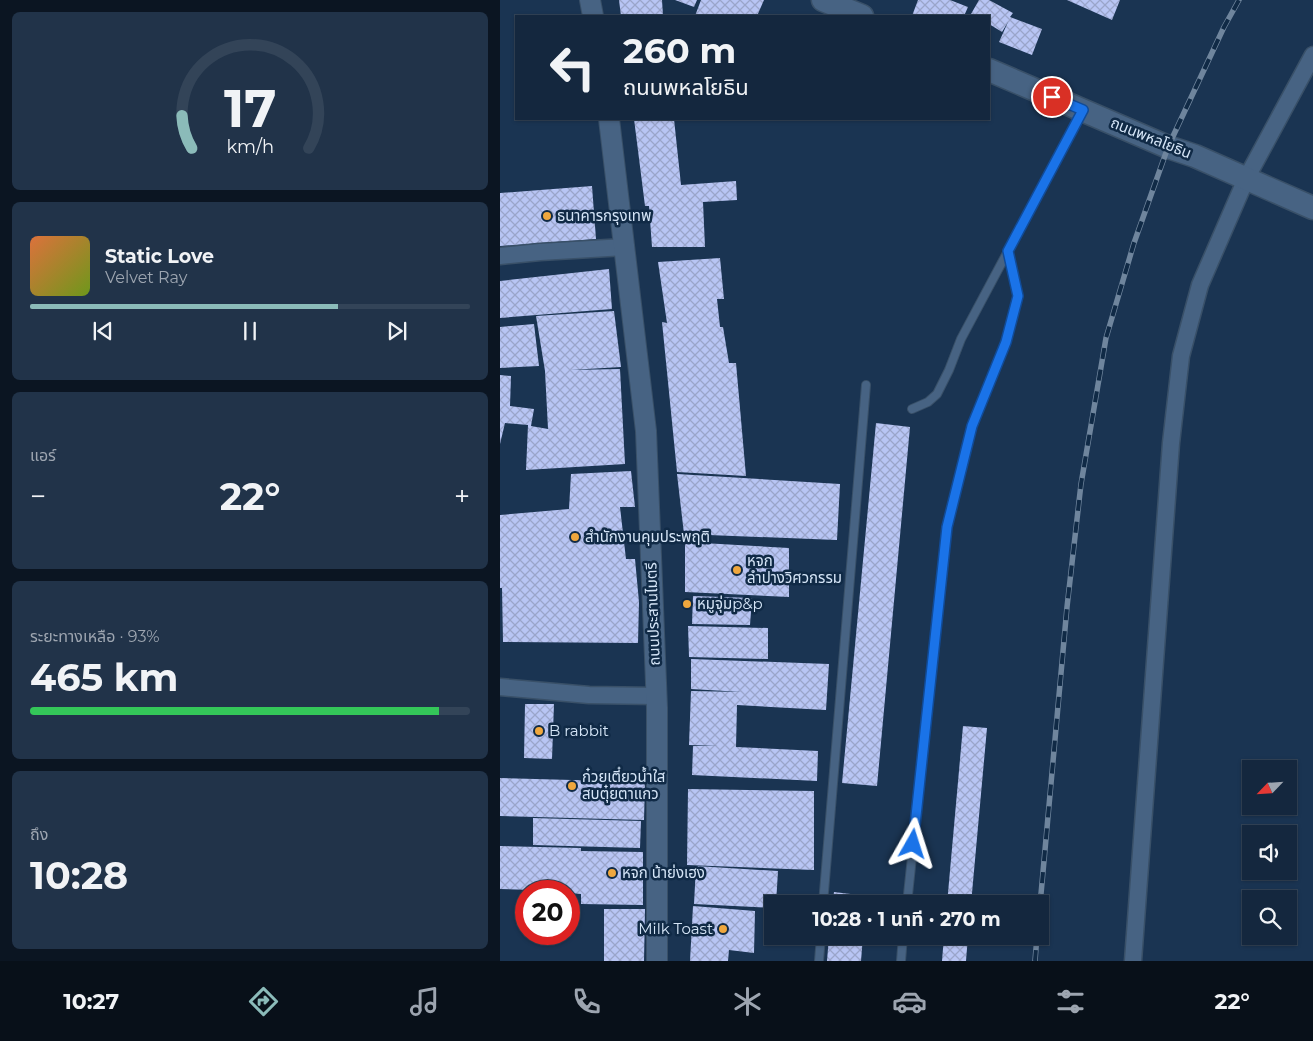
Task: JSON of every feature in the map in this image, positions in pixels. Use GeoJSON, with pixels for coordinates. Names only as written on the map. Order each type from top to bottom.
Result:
{"type":"FeatureCollection","features":[{"type":"Feature","properties":{"kind":"main road"},"geometry":{"type":"LineString","coordinates":[[823,0],[860,15]]}},
{"type":"Feature","properties":{"kind":"main road","name":"ถนนพหลโยธิน"},"geometry":{"type":"LineString","coordinates":[[990,70],[1313,208]]}},
{"type":"Feature","properties":{"kind":"street"},"geometry":{"type":"LineString","coordinates":[[590,0],[593,15]]}},
{"type":"Feature","properties":{"kind":"street"},"geometry":{"type":"LineString","coordinates":[[1133,961],[1170,443],[1181,356],[1200,285],[1246,179],[1313,55]]}},
{"type":"Feature","properties":{"kind":"street","name":"ถนนประสานไมตรี"},"geometry":{"type":"LineString","coordinates":[[609,120],[646,431],[657,696],[658,961]]}},
{"type":"Feature","properties":{"kind":"street"},"geometry":{"type":"LineString","coordinates":[[500,256],[625,247]]}},
{"type":"Feature","properties":{"kind":"street"},"geometry":{"type":"LineString","coordinates":[[500,687],[589,695],[657,696]]}},
{"type":"Feature","properties":{"kind":"lane"},"geometry":{"type":"LineString","coordinates":[[912,410],[928,402],[937,394],[961,339],[1083,110]]}},
{"type":"Feature","properties":{"kind":"lane"},"geometry":{"type":"LineString","coordinates":[[908,895],[947,527],[972,426],[1006,342],[1018,296],[1008,251]]}},
{"type":"Feature","properties":{"kind":"lane"},"geometry":{"type":"LineString","coordinates":[[825,895],[866,385]]}},
{"type":"Feature","properties":{"kind":"lane"},"geometry":{"type":"LineString","coordinates":[[819,961],[820,945]]}},
{"type":"Feature","properties":{"kind":"lane"},"geometry":{"type":"LineString","coordinates":[[901,961],[902,945]]}},
{"type":"Feature","properties":{"kind":"building"},"geometry":{"type":"Polygon","coordinates":[[[619,0],[662,0],[663,15],[621,15],[619,0]]]}},
{"type":"Feature","properties":{"kind":"building"},"geometry":{"type":"Polygon","coordinates":[[[675,0],[697,0],[694,7],[675,0]]]}},
{"type":"Feature","properties":{"kind":"building"},"geometry":{"type":"Polygon","coordinates":[[[701,0],[764,0],[757,15],[695,15],[701,0]]]}},
{"type":"Feature","properties":{"kind":"building"},"geometry":{"type":"Polygon","coordinates":[[[918,0],[950,0],[968,7],[964,15],[912,15],[918,0]]]}},
{"type":"Feature","properties":{"kind":"building"},"geometry":{"type":"Polygon","coordinates":[[[979,0],[989,0],[1013,13],[1010,17],[1042,29],[1032,55],[999,42],[1008,22],[1002,32],[990,25],[990,15],[971,14],[979,0]]]}},
{"type":"Feature","properties":{"kind":"building"},"geometry":{"type":"Polygon","coordinates":[[[1067,0],[1120,0],[1112,20],[1067,0]]]}},
{"type":"Feature","properties":{"kind":"building"},"geometry":{"type":"Polygon","coordinates":[[[634,120],[674,120],[681,185],[736,181],[737,200],[703,202],[705,247],[652,247],[649,206],[645,206],[634,120]]]}},
{"type":"Feature","properties":{"kind":"building","name":"ธนาคารกรุงเทพ"},"geometry":{"type":"Polygon","coordinates":[[[592,186],[596,239],[500,246],[500,193],[592,186]]]}},
{"type":"Feature","properties":{"kind":"building"},"geometry":{"type":"Polygon","coordinates":[[[720,258],[724,299],[717,299],[720,327],[723,327],[729,363],[736,363],[746,476],[677,472],[662,322],[667,323],[658,262],[720,258]]]}},
{"type":"Feature","properties":{"kind":"building"},"geometry":{"type":"Polygon","coordinates":[[[609,269],[612,309],[500,318],[500,281],[609,269]]]}},
{"type":"Feature","properties":{"kind":"building"},"geometry":{"type":"Polygon","coordinates":[[[614,311],[621,367],[570,370],[620,369],[625,464],[526,470],[528,425],[505,423],[500,444],[500,375],[511,376],[510,406],[534,409],[531,426],[548,429],[545,371],[536,316],[614,311]]]}},
{"type":"Feature","properties":{"kind":"building"},"geometry":{"type":"Polygon","coordinates":[[[534,324],[539,366],[500,368],[500,327],[534,324]]]}},
{"type":"Feature","properties":{"kind":"building"},"geometry":{"type":"Polygon","coordinates":[[[876,423],[910,427],[877,786],[842,783],[876,423]]]}},
{"type":"Feature","properties":{"kind":"building"},"geometry":{"type":"Polygon","coordinates":[[[631,471],[635,507],[620,507],[626,559],[635,559],[639,602],[638,643],[503,642],[502,588],[500,588],[500,515],[569,509],[571,474],[631,471]]]}},
{"type":"Feature","properties":{"kind":"building"},"geometry":{"type":"Polygon","coordinates":[[[677,474],[840,484],[837,540],[684,534],[677,474]]]}},
{"type":"Feature","properties":{"kind":"building","name":"หจก ลำปางวิศวกรรม"},"geometry":{"type":"Polygon","coordinates":[[[685,542],[789,548],[789,597],[685,592],[685,542]]]}},
{"type":"Feature","properties":{"kind":"building"},"geometry":{"type":"Polygon","coordinates":[[[693,596],[752,598],[750,625],[692,624],[693,596]]]}},
{"type":"Feature","properties":{"kind":"building"},"geometry":{"type":"Polygon","coordinates":[[[688,626],[768,628],[768,659],[689,657],[688,626]]]}},
{"type":"Feature","properties":{"kind":"building"},"geometry":{"type":"Polygon","coordinates":[[[691,659],[829,664],[826,710],[737,705],[736,747],[818,751],[817,781],[692,775],[693,746],[718,746],[689,745],[691,691],[742,692],[691,689],[691,659]]]}},
{"type":"Feature","properties":{"kind":"building","name":"B rabbit"},"geometry":{"type":"Polygon","coordinates":[[[525,704],[554,704],[552,759],[524,758],[525,704]]]}},
{"type":"Feature","properties":{"kind":"building"},"geometry":{"type":"Polygon","coordinates":[[[963,726],[987,728],[972,895],[948,895],[963,726]]]}},
{"type":"Feature","properties":{"kind":"building"},"geometry":{"type":"Polygon","coordinates":[[[500,778],[645,782],[644,820],[500,816],[500,778]]]}},
{"type":"Feature","properties":{"kind":"building"},"geometry":{"type":"Polygon","coordinates":[[[688,789],[814,791],[814,870],[687,865],[688,789]]]}},
{"type":"Feature","properties":{"kind":"building"},"geometry":{"type":"Polygon","coordinates":[[[533,818],[641,821],[640,848],[533,845],[533,818]]]}},
{"type":"Feature","properties":{"kind":"building"},"geometry":{"type":"Polygon","coordinates":[[[500,846],[581,848],[581,851],[643,852],[643,905],[581,904],[580,880],[515,880],[515,889],[500,889],[500,846]]]}},
{"type":"Feature","properties":{"kind":"building"},"geometry":{"type":"Polygon","coordinates":[[[696,866],[778,871],[777,895],[764,895],[764,908],[694,904],[696,866]]]}},
{"type":"Feature","properties":{"kind":"building"},"geometry":{"type":"Polygon","coordinates":[[[834,892],[859,895],[834,895],[834,892]]]}},
{"type":"Feature","properties":{"kind":"building","name":"Milk Toast"},"geometry":{"type":"Polygon","coordinates":[[[693,906],[755,911],[754,953],[729,950],[728,961],[690,961],[693,906]]]}},
{"type":"Feature","properties":{"kind":"building"},"geometry":{"type":"Polygon","coordinates":[[[604,909],[645,909],[644,961],[604,961],[604,909]]]}},
{"type":"Feature","properties":{"kind":"building"},"geometry":{"type":"Polygon","coordinates":[[[828,945],[862,945],[861,961],[827,961],[828,945]]]}},
{"type":"Feature","properties":{"kind":"building"},"geometry":{"type":"Polygon","coordinates":[[[943,945],[967,945],[966,961],[942,961],[943,945]]]}},
{"type":"Feature","properties":{"kind":"railway"},"geometry":{"type":"LineString","coordinates":[[1041,895],[1067,607],[1081,484],[1106,338],[1134,243],[1168,147],[1224,27],[1239,0]]}},
{"type":"Feature","properties":{"kind":"railway"},"geometry":{"type":"LineString","coordinates":[[1035,961],[1036,945]]}},
{"type":"Feature","properties":{"kind":"place","name":"ธนาคารกรุงเทพ"},"geometry":{"type":"Point","coordinates":[547,216]}},
{"type":"Feature","properties":{"kind":"place","name":"สำนักงานคุมประพฤติ"},"geometry":{"type":"Point","coordinates":[575,537]}},
{"type":"Feature","properties":{"kind":"place","name":"หจก ลำปางวิศวกรรม"},"geometry":{"type":"Point","coordinates":[737,570]}},
{"type":"Feature","properties":{"kind":"place","name":"หมูจุ่มp&p"},"geometry":{"type":"Point","coordinates":[687,604]}},
{"type":"Feature","properties":{"kind":"place","name":"B rabbit"},"geometry":{"type":"Point","coordinates":[539,731]}},
{"type":"Feature","properties":{"kind":"place","name":"ก๋วยเตี๋ยวน้ำใส สบตุ๋ยตาแกว"},"geometry":{"type":"Point","coordinates":[572,786]}},
{"type":"Feature","properties":{"kind":"place","name":"หจก น้าย่งเฮง"},"geometry":{"type":"Point","coordinates":[612,873]}},
{"type":"Feature","properties":{"kind":"place","name":"Milk Toast"},"geometry":{"type":"Point","coordinates":[723,929]}},
{"type":"Feature","properties":{"kind":"route"},"geometry":{"type":"LineString","coordinates":[[913,844],[947,527],[972,426],[1006,342],[1018,296],[1008,251],[1083,110],[1052,97]]}}]}
